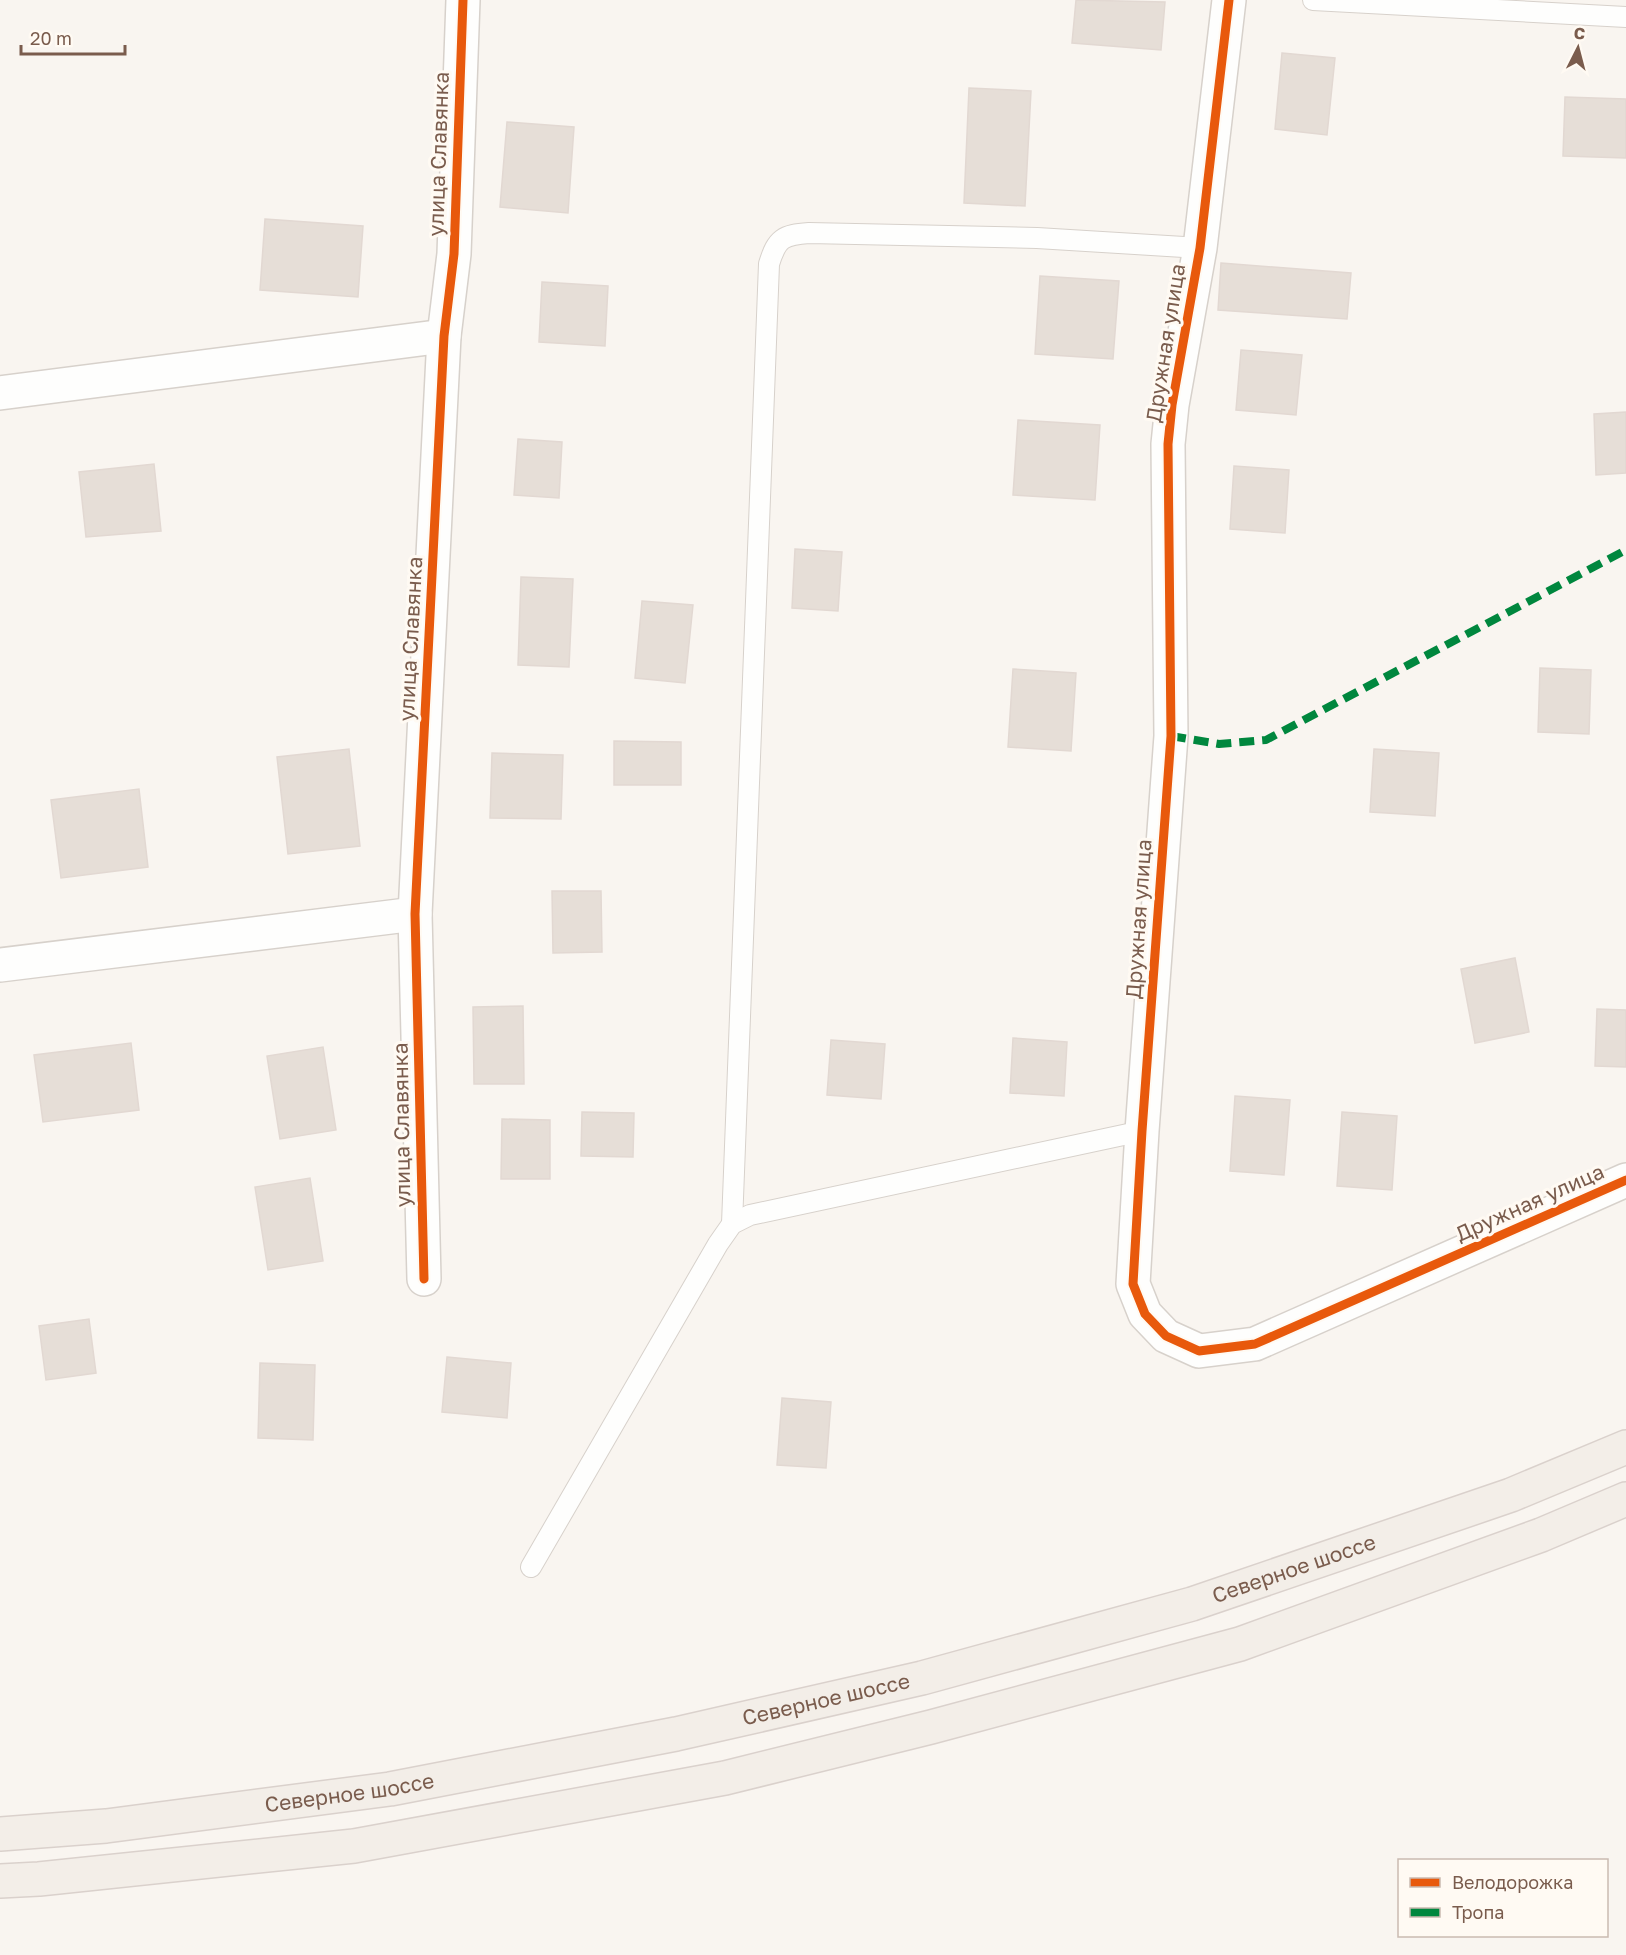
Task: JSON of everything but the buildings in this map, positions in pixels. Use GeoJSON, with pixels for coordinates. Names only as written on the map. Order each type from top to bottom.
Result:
{"type":"FeatureCollection","features":[{"type":"Feature","properties":{"kind":"main road","name":"Северное шоссе"},"geometry":{"type":"LineString","coordinates":[[0,1834],[106,1826],[390,1789],[676,1734],[922,1678],[1192,1604],[1511,1495],[1626,1447]]}},
{"type":"Feature","properties":{"kind":"main road"},"geometry":{"type":"LineString","coordinates":[[0,1881],[39,1879],[354,1846],[725,1778],[931,1727],[1240,1644],[1541,1534],[1626,1499]]}},
{"type":"Feature","properties":{"kind":"street","name":"улица Славянка"},"geometry":{"type":"LineString","coordinates":[[424,1280],[415,914],[444,336],[454,254],[463,0]]}},
{"type":"Feature","properties":{"kind":"street","name":"Дружная улица"},"geometry":{"type":"LineString","coordinates":[[1229,0],[1200,248],[1168,444],[1171,736],[1133,1284],[1145,1314],[1166,1336],[1200,1351],[1254,1344],[1626,1180]]}},
{"type":"Feature","properties":{"kind":"street"},"geometry":{"type":"LineString","coordinates":[[0,393],[444,336]]}},
{"type":"Feature","properties":{"kind":"street"},"geometry":{"type":"LineString","coordinates":[[0,965],[415,914]]}},
{"type":"Feature","properties":{"kind":"lane"},"geometry":{"type":"LineString","coordinates":[[1313,0],[1626,17]]}},
{"type":"Feature","properties":{"kind":"lane"},"geometry":{"type":"LineString","coordinates":[[732,1224],[769,264],[775,245],[790,234],[809,233],[1036,238],[1200,248]]}},
{"type":"Feature","properties":{"kind":"lane"},"geometry":{"type":"LineString","coordinates":[[531,1567],[718,1244],[732,1224],[750,1215],[1142,1131]]}},
{"type":"Feature","properties":{"kind":"marked path"},"geometry":{"type":"LineString","coordinates":[[1171,736],[1219,744],[1266,740],[1626,550]]}},
{"type":"Feature","properties":{"kind":"cycle path"},"geometry":{"type":"LineString","coordinates":[[424,1279],[415,914],[444,336],[454,254],[463,0]]}},
{"type":"Feature","properties":{"kind":"cycle path"},"geometry":{"type":"LineString","coordinates":[[1229,0],[1200,248],[1172,405],[1168,444],[1171,736],[1133,1284],[1145,1314],[1166,1336],[1199,1351],[1255,1344],[1626,1180]]}}]}
